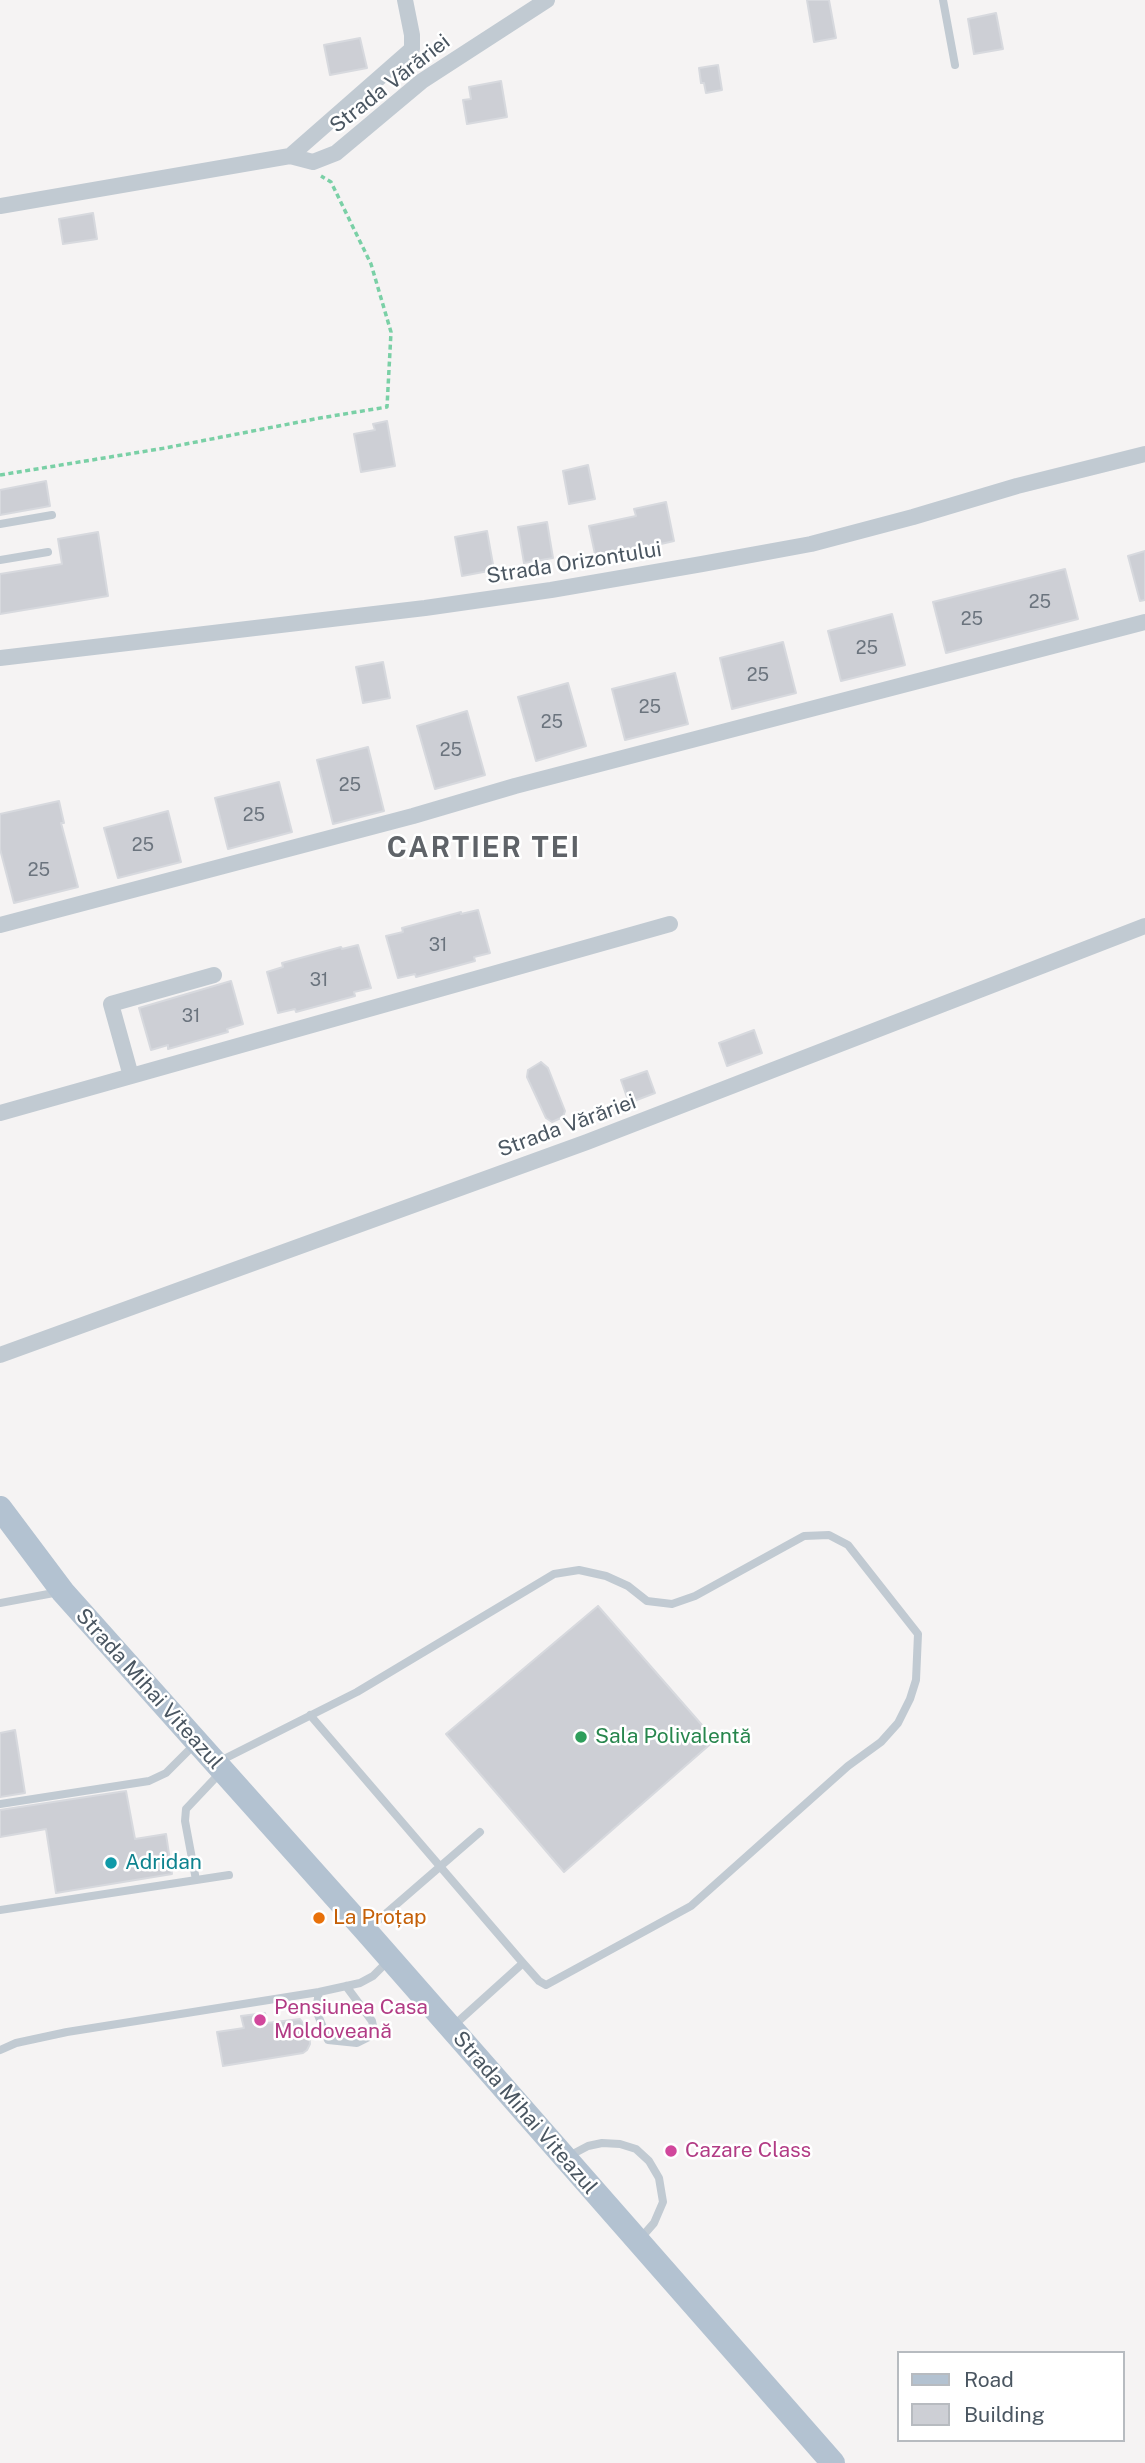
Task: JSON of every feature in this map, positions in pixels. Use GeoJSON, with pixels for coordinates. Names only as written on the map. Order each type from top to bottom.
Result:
{"type":"FeatureCollection","features":[{"type":"Feature","properties":{"kind":"main road","name":"Strada Mihai Viteazul"},"geometry":{"type":"LineString","coordinates":[[0,1512],[63,1592],[366,1931],[833,2463]]}},
{"type":"Feature","properties":{"kind":"street"},"geometry":{"type":"LineString","coordinates":[[290,156],[412,49],[405,0]]}},
{"type":"Feature","properties":{"kind":"street","name":"Strada Vărăriei"},"geometry":{"type":"LineString","coordinates":[[0,206],[290,156],[313,162],[336,153],[422,81],[547,0]]}},
{"type":"Feature","properties":{"kind":"street","name":"Strada Orizontului"},"geometry":{"type":"LineString","coordinates":[[0,658],[425,608],[702,564],[811,544],[1017,486],[1145,454]]}},
{"type":"Feature","properties":{"kind":"street"},"geometry":{"type":"LineString","coordinates":[[0,925],[413,816],[515,786],[1145,622]]}},
{"type":"Feature","properties":{"kind":"street"},"geometry":{"type":"LineString","coordinates":[[0,1112],[670,924]]}},
{"type":"Feature","properties":{"kind":"street","name":"Strada Vărăriei"},"geometry":{"type":"LineString","coordinates":[[0,1355],[587,1142],[1145,926]]}},
{"type":"Feature","properties":{"kind":"street"},"geometry":{"type":"LineString","coordinates":[[131,1076],[111,1004],[214,975]]}},
{"type":"Feature","properties":{"kind":"lane"},"geometry":{"type":"LineString","coordinates":[[943,0],[955,65]]}},
{"type":"Feature","properties":{"kind":"lane"},"geometry":{"type":"LineString","coordinates":[[0,524],[52,514]]}},
{"type":"Feature","properties":{"kind":"lane"},"geometry":{"type":"LineString","coordinates":[[0,560],[48,552]]}},
{"type":"Feature","properties":{"kind":"lane"},"geometry":{"type":"LineString","coordinates":[[196,1881],[185,1821],[187,1809],[219,1767],[310,1715],[357,1692],[554,1574],[579,1570],[606,1576],[647,1601],[672,1604],[695,1597],[804,1536],[829,1535],[848,1545],[918,1634],[916,1680],[898,1723],[881,1742],[848,1766],[691,1906],[546,1985],[523,1964],[310,1715]]}},
{"type":"Feature","properties":{"kind":"lane"},"geometry":{"type":"LineString","coordinates":[[0,1603],[63,1592]]}},
{"type":"Feature","properties":{"kind":"lane"},"geometry":{"type":"LineString","coordinates":[[0,1804],[149,1781],[166,1773],[197,1743]]}},
{"type":"Feature","properties":{"kind":"lane"},"geometry":{"type":"LineString","coordinates":[[366,1931],[480,1832]]}},
{"type":"Feature","properties":{"kind":"lane"},"geometry":{"type":"LineString","coordinates":[[0,1910],[229,1875]]}},
{"type":"Feature","properties":{"kind":"lane"},"geometry":{"type":"LineString","coordinates":[[0,2050],[16,2043],[67,2032],[319,1992],[360,1983],[373,1976],[390,1959]]}},
{"type":"Feature","properties":{"kind":"lane"},"geometry":{"type":"LineString","coordinates":[[450,2028],[523,1964]]}},
{"type":"Feature","properties":{"kind":"lane"},"geometry":{"type":"LineString","coordinates":[[319,1992],[316,2010],[328,2040],[357,2043],[368,2038],[374,2030],[372,2021],[346,1986]]}},
{"type":"Feature","properties":{"kind":"lane"},"geometry":{"type":"LineString","coordinates":[[565,2158],[588,2146],[602,2143],[621,2144],[636,2149],[649,2161],[659,2178],[663,2202],[654,2223],[638,2241]]}},
{"type":"Feature","properties":{"kind":"path"},"geometry":{"type":"LineString","coordinates":[[0,475],[387,407],[391,332],[371,264],[331,182],[320,175]]}},
{"type":"Feature","properties":{"kind":"building"},"geometry":{"type":"Polygon","coordinates":[[[807,0],[829,0],[836,38],[814,42],[807,0]]]}},
{"type":"Feature","properties":{"kind":"building"},"geometry":{"type":"Polygon","coordinates":[[[996,13],[1003,49],[974,54],[968,19],[996,13]]]}},
{"type":"Feature","properties":{"kind":"building"},"geometry":{"type":"Polygon","coordinates":[[[360,38],[367,68],[330,75],[324,45],[360,38]]]}},
{"type":"Feature","properties":{"kind":"building"},"geometry":{"type":"Polygon","coordinates":[[[718,65],[722,90],[706,93],[704,83],[701,83],[699,68],[718,65]]]}},
{"type":"Feature","properties":{"kind":"building"},"geometry":{"type":"Polygon","coordinates":[[[501,81],[507,117],[467,124],[463,100],[471,99],[469,87],[501,81]]]}},
{"type":"Feature","properties":{"kind":"building"},"geometry":{"type":"Polygon","coordinates":[[[93,213],[97,239],[63,244],[59,219],[93,213]]]}},
{"type":"Feature","properties":{"kind":"building"},"geometry":{"type":"Polygon","coordinates":[[[387,421],[395,466],[361,472],[354,434],[375,430],[373,424],[387,421]]]}},
{"type":"Feature","properties":{"kind":"building"},"geometry":{"type":"Polygon","coordinates":[[[588,465],[595,499],[569,504],[563,471],[588,465]]]}},
{"type":"Feature","properties":{"kind":"building"},"geometry":{"type":"Polygon","coordinates":[[[46,481],[50,506],[0,515],[0,490],[46,481]]]}},
{"type":"Feature","properties":{"kind":"building"},"geometry":{"type":"Polygon","coordinates":[[[666,502],[674,541],[596,559],[589,526],[636,516],[634,509],[666,502]]]}},
{"type":"Feature","properties":{"kind":"building"},"geometry":{"type":"Polygon","coordinates":[[[547,522],[553,558],[524,563],[518,527],[547,522]]]}},
{"type":"Feature","properties":{"kind":"building"},"geometry":{"type":"Polygon","coordinates":[[[487,531],[494,570],[462,576],[455,537],[487,531]]]}},
{"type":"Feature","properties":{"kind":"building"},"geometry":{"type":"Polygon","coordinates":[[[98,532],[108,596],[0,614],[0,574],[62,564],[58,539],[98,532]]]}},
{"type":"Feature","properties":{"kind":"building"},"geometry":{"type":"Polygon","coordinates":[[[1145,551],[1145,600],[1140,601],[1128,556],[1145,551]]]}},
{"type":"Feature","properties":{"kind":"building"},"geometry":{"type":"Polygon","coordinates":[[[1065,569],[1078,619],[946,653],[933,602],[1065,569]]]}},
{"type":"Feature","properties":{"kind":"building"},"geometry":{"type":"Polygon","coordinates":[[[892,614],[905,665],[841,681],[828,631],[892,614]]]}},
{"type":"Feature","properties":{"kind":"building"},"geometry":{"type":"Polygon","coordinates":[[[783,642],[796,693],[732,709],[720,658],[783,642]]]}},
{"type":"Feature","properties":{"kind":"building"},"geometry":{"type":"Polygon","coordinates":[[[383,662],[390,698],[363,703],[356,667],[383,662]]]}},
{"type":"Feature","properties":{"kind":"building"},"geometry":{"type":"Polygon","coordinates":[[[675,673],[688,724],[625,740],[612,689],[675,673]]]}},
{"type":"Feature","properties":{"kind":"building"},"geometry":{"type":"Polygon","coordinates":[[[568,683],[586,746],[536,761],[518,697],[568,683]]]}},
{"type":"Feature","properties":{"kind":"building"},"geometry":{"type":"Polygon","coordinates":[[[467,711],[485,775],[435,789],[417,726],[467,711]]]}},
{"type":"Feature","properties":{"kind":"building"},"geometry":{"type":"Polygon","coordinates":[[[368,747],[384,811],[333,824],[317,760],[368,747]]]}},
{"type":"Feature","properties":{"kind":"building"},"geometry":{"type":"Polygon","coordinates":[[[279,782],[292,832],[228,849],[215,798],[279,782]]]}},
{"type":"Feature","properties":{"kind":"building"},"geometry":{"type":"Polygon","coordinates":[[[59,801],[64,823],[61,823],[78,887],[14,903],[0,849],[0,814],[59,801]]]}},
{"type":"Feature","properties":{"kind":"building"},"geometry":{"type":"Polygon","coordinates":[[[168,811],[181,862],[118,878],[104,828],[168,811]]]}},
{"type":"Feature","properties":{"kind":"building"},"geometry":{"type":"Polygon","coordinates":[[[478,910],[490,953],[474,957],[475,961],[416,977],[415,974],[398,978],[386,936],[403,932],[402,928],[478,910]]]}},
{"type":"Feature","properties":{"kind":"building"},"geometry":{"type":"Polygon","coordinates":[[[358,945],[371,988],[354,992],[355,996],[296,1012],[295,1009],[278,1013],[267,972],[283,967],[282,963],[358,945]]]}},
{"type":"Feature","properties":{"kind":"building"},"geometry":{"type":"Polygon","coordinates":[[[231,981],[243,1024],[227,1029],[228,1032],[168,1049],[168,1045],[151,1050],[139,1008],[231,981]]]}},
{"type":"Feature","properties":{"kind":"building"},"geometry":{"type":"Polygon","coordinates":[[[754,1030],[762,1053],[727,1066],[719,1043],[754,1030]]]}},
{"type":"Feature","properties":{"kind":"building"},"geometry":{"type":"Polygon","coordinates":[[[541,1062],[548,1068],[565,1111],[563,1117],[552,1122],[546,1118],[527,1077],[528,1070],[541,1062]]]}},
{"type":"Feature","properties":{"kind":"building"},"geometry":{"type":"Polygon","coordinates":[[[647,1071],[655,1093],[629,1103],[621,1080],[647,1071]]]}},
{"type":"Feature","properties":{"kind":"building","name":"Sala Polivalentă"},"geometry":{"type":"Polygon","coordinates":[[[598,1606],[715,1740],[564,1872],[446,1734],[598,1606]]]}},
{"type":"Feature","properties":{"kind":"building"},"geometry":{"type":"Polygon","coordinates":[[[15,1730],[25,1793],[0,1797],[0,1733],[15,1730]]]}},
{"type":"Feature","properties":{"kind":"building"},"geometry":{"type":"Polygon","coordinates":[[[126,1791],[135,1839],[166,1834],[172,1874],[56,1893],[46,1829],[0,1837],[0,1810],[126,1791]]]}},
{"type":"Feature","properties":{"kind":"building"},"geometry":{"type":"Polygon","coordinates":[[[265,2013],[267,2023],[300,2019],[309,2031],[310,2044],[307,2050],[303,2053],[223,2066],[217,2032],[244,2028],[241,2016],[265,2013]]]}},
{"type":"Feature","properties":{"kind":"place","name":"Sala Polivalentă"},"geometry":{"type":"Point","coordinates":[581,1737]}},
{"type":"Feature","properties":{"kind":"place","name":"Adridan"},"geometry":{"type":"Point","coordinates":[111,1863]}},
{"type":"Feature","properties":{"kind":"place","name":"La Proțap"},"geometry":{"type":"Point","coordinates":[319,1918]}},
{"type":"Feature","properties":{"kind":"place","name":"Pensiunea Casa Moldoveană"},"geometry":{"type":"Point","coordinates":[260,2020]}},
{"type":"Feature","properties":{"kind":"place","name":"Cazare Class"},"geometry":{"type":"Point","coordinates":[671,2151]}},
{"type":"Feature","properties":{"kind":"district","name":"CARTIER TEI"},"geometry":{"type":"Point","coordinates":[484,848]}}]}
